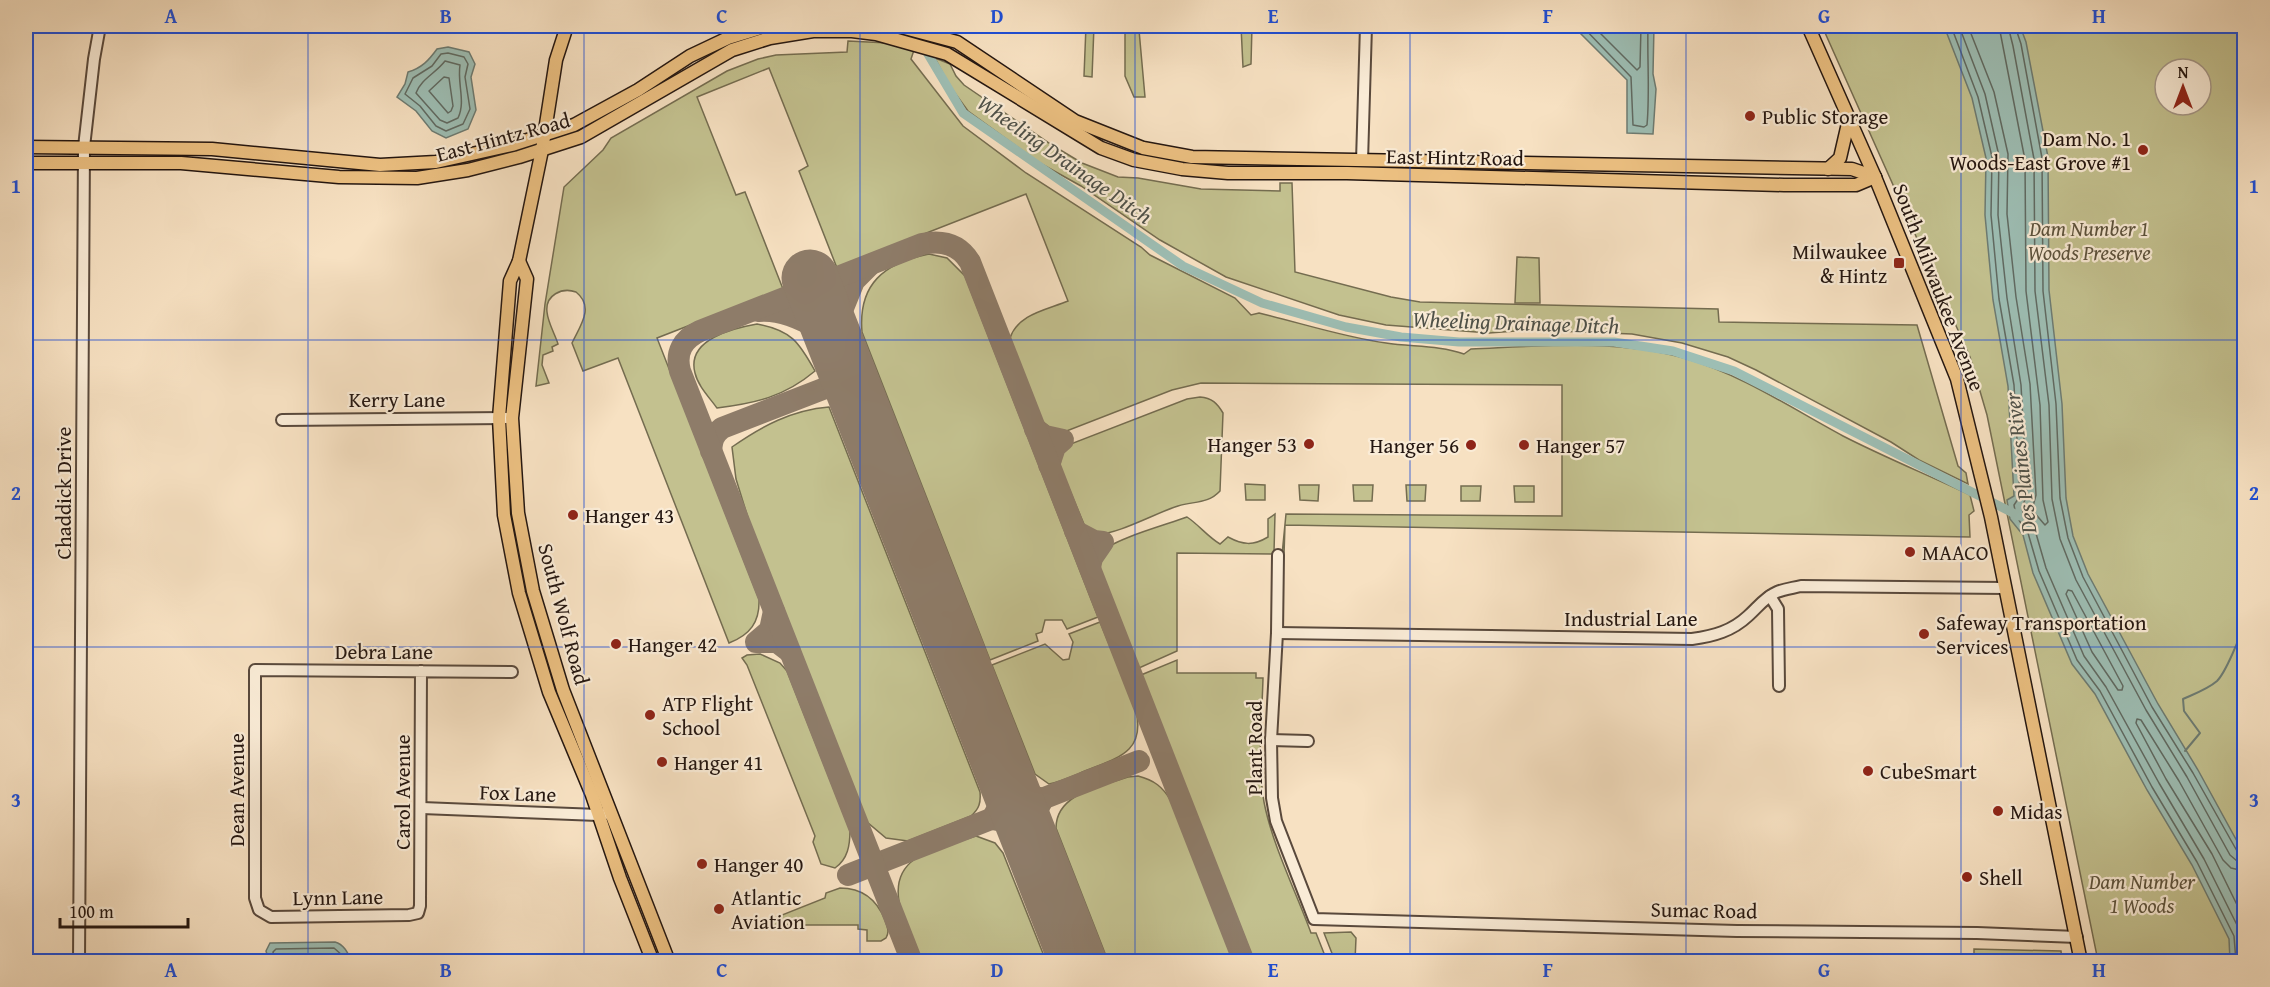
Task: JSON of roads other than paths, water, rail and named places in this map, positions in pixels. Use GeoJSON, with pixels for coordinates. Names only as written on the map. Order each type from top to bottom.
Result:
{"type":"FeatureCollection","features":[{"type":"Feature","properties":{"kind":"main road","name":"South Wolf Road"},"geometry":{"type":"LineString","coordinates":[[567,26],[556,60],[542,150],[519,261],[510,281],[499,418],[504,515],[519,593],[549,692],[592,795],[653,962]]}},
{"type":"Feature","properties":{"kind":"main road","name":"East Hintz Road"},"geometry":{"type":"LineString","coordinates":[[26,147],[212,148],[380,165],[436,162],[512,146],[583,120],[638,90],[690,56],[728,38],[767,26]]}},
{"type":"Feature","properties":{"kind":"main road","name":"East Hintz Road"},"geometry":{"type":"LineString","coordinates":[[897,26],[957,42],[1075,120],[1143,148],[1192,157],[1852,169],[1875,177]]}},
{"type":"Feature","properties":{"kind":"main road","name":"South Milwaukee Avenue"},"geometry":{"type":"LineString","coordinates":[[1808,26],[1875,177],[1957,379],[1991,518],[2081,962]]}},
{"type":"Feature","properties":{"kind":"main road","name":"East Hintz Road"},"geometry":{"type":"LineString","coordinates":[[26,163],[181,163],[339,177],[417,178],[468,170],[581,137],[732,50],[770,38],[813,31],[852,31],[876,34],[947,54],[1101,148],[1134,160],[1182,169],[1228,174],[1347,173],[1784,185],[1856,185],[1875,177]]}},
{"type":"Feature","properties":{"kind":"main road"},"geometry":{"type":"LineString","coordinates":[[1828,169],[1840,158],[1849,119]]}},
{"type":"Feature","properties":{"kind":"main road","name":"South Wolf Road"},"geometry":{"type":"LineString","coordinates":[[519,261],[527,279],[512,418],[518,513],[533,591],[563,690],[669,962]]}},
{"type":"Feature","properties":{"kind":"street","name":"Chaddick Drive"},"geometry":{"type":"LineString","coordinates":[[80,962],[84,147],[100,26]]}},
{"type":"Feature","properties":{"kind":"street"},"geometry":{"type":"LineString","coordinates":[[1362,161],[1366,26]]}},
{"type":"Feature","properties":{"kind":"street","name":"Kerry Lane"},"geometry":{"type":"LineString","coordinates":[[282,420],[512,418]]}},
{"type":"Feature","properties":{"kind":"street","name":"Plant Road"},"geometry":{"type":"LineString","coordinates":[[1278,555],[1270,778],[1276,821],[1314,919],[1330,918]]}},
{"type":"Feature","properties":{"kind":"street","name":"Industrial Lane"},"geometry":{"type":"LineString","coordinates":[[1277,633],[1692,639],[1714,636],[1732,629],[1760,602],[1777,592],[1801,586],[2005,588]]}},
{"type":"Feature","properties":{"kind":"street"},"geometry":{"type":"LineString","coordinates":[[1770,596],[1778,609],[1779,686]]}},
{"type":"Feature","properties":{"kind":"street","name":"Debra Lane"},"geometry":{"type":"LineString","coordinates":[[255,670],[512,672]]}},
{"type":"Feature","properties":{"kind":"street","name":"Dean Avenue"},"geometry":{"type":"LineString","coordinates":[[255,670],[255,898],[259,910]]}},
{"type":"Feature","properties":{"kind":"street","name":"Carol Avenue"},"geometry":{"type":"LineString","coordinates":[[418,913],[422,808],[421,671]]}},
{"type":"Feature","properties":{"kind":"street"},"geometry":{"type":"LineString","coordinates":[[1271,740],[1308,741]]}},
{"type":"Feature","properties":{"kind":"street","name":"Fox Lane"},"geometry":{"type":"LineString","coordinates":[[422,808],[598,815],[611,812]]}},
{"type":"Feature","properties":{"kind":"street","name":"Lynn Lane"},"geometry":{"type":"LineString","coordinates":[[259,910],[271,917],[418,913]]}},
{"type":"Feature","properties":{"kind":"street","name":"Sumac Road"},"geometry":{"type":"LineString","coordinates":[[1330,918],[1737,931],[1977,933],[2077,937]]}},
{"type":"Feature","properties":{"kind":"water"},"geometry":{"type":"Polygon","coordinates":[[[1573,26],[1654,26],[1653,74],[1656,89],[1653,134],[1627,133],[1627,80],[1573,26]]]}},
{"type":"Feature","properties":{"kind":"water","name":"Des Plaines River"},"geometry":{"type":"Polygon","coordinates":[[[1944,26],[2020,26],[2026,42],[2048,157],[2049,290],[2062,404],[2066,498],[2073,536],[2088,574],[2158,704],[2198,770],[2244,854],[2244,961],[2230,961],[2229,939],[2192,865],[2147,790],[2095,694],[2072,664],[2033,573],[2023,535],[2010,519],[2007,500],[2014,496],[2008,386],[1993,300],[1985,215],[1986,158],[1972,98],[1944,26]]]}},
{"type":"Feature","properties":{"kind":"water"},"geometry":{"type":"Polygon","coordinates":[[[448,47],[469,52],[475,64],[471,77],[476,110],[468,129],[446,138],[432,131],[416,111],[397,97],[405,84],[408,72],[425,63],[437,49],[448,47]]]}},
{"type":"Feature","properties":{"kind":"water"},"geometry":{"type":"Polygon","coordinates":[[[335,942],[345,949],[351,961],[269,961],[266,951],[270,943],[335,942]]]}},
{"type":"Feature","properties":{"kind":"waterway","name":"Wheeling Drainage Ditch"},"geometry":{"type":"LineString","coordinates":[[909,29],[919,39],[963,113],[1183,266],[1262,303],[1346,327],[1401,337],[1459,342],[1614,342],[1673,351],[1734,371],[2019,516]]}},
{"type":"Feature","properties":{"kind":"waterway"},"geometry":{"type":"LineString","coordinates":[[2244,542],[2240,559],[2238,610],[2244,617]]}},
{"type":"Feature","properties":{"kind":"waterway"},"geometry":{"type":"LineString","coordinates":[[2185,751],[2200,733],[2184,711],[2183,699],[2217,681],[2228,662],[2244,624]]}},
{"type":"Feature","properties":{"kind":"place","name":"Public Storage"},"geometry":{"type":"Point","coordinates":[1750,116]}},
{"type":"Feature","properties":{"kind":"place","name":"Dam No. 1 Woods-East Grove #1"},"geometry":{"type":"Point","coordinates":[2143,150]}},
{"type":"Feature","properties":{"kind":"place","name":"Milwaukee & Hintz"},"geometry":{"type":"Point","coordinates":[1899,263]}},
{"type":"Feature","properties":{"kind":"place","name":"Hanger 53"},"geometry":{"type":"Point","coordinates":[1309,444]}},
{"type":"Feature","properties":{"kind":"place","name":"Hanger 56"},"geometry":{"type":"Point","coordinates":[1471,445]}},
{"type":"Feature","properties":{"kind":"place","name":"Hanger 57"},"geometry":{"type":"Point","coordinates":[1524,445]}},
{"type":"Feature","properties":{"kind":"place","name":"Hanger 43"},"geometry":{"type":"Point","coordinates":[573,515]}},
{"type":"Feature","properties":{"kind":"place","name":"MAACO"},"geometry":{"type":"Point","coordinates":[1910,552]}},
{"type":"Feature","properties":{"kind":"place","name":"Safeway Transportation Services"},"geometry":{"type":"Point","coordinates":[1924,634]}},
{"type":"Feature","properties":{"kind":"place","name":"Hanger 42"},"geometry":{"type":"Point","coordinates":[616,644]}},
{"type":"Feature","properties":{"kind":"place","name":"ATP Flight School"},"geometry":{"type":"Point","coordinates":[650,715]}},
{"type":"Feature","properties":{"kind":"place","name":"Hanger 41"},"geometry":{"type":"Point","coordinates":[662,762]}},
{"type":"Feature","properties":{"kind":"place","name":"CubeSmart"},"geometry":{"type":"Point","coordinates":[1868,771]}},
{"type":"Feature","properties":{"kind":"place","name":"Midas"},"geometry":{"type":"Point","coordinates":[1998,811]}},
{"type":"Feature","properties":{"kind":"place","name":"Hanger 40"},"geometry":{"type":"Point","coordinates":[702,864]}},
{"type":"Feature","properties":{"kind":"place","name":"Shell"},"geometry":{"type":"Point","coordinates":[1967,877]}},
{"type":"Feature","properties":{"kind":"place","name":"Atlantic Aviation"},"geometry":{"type":"Point","coordinates":[719,909]}},
{"type":"Feature","properties":{"kind":"park label","name":"Dam Number 1 Woods Preserve"},"geometry":{"type":"Point","coordinates":[2089,240]}},
{"type":"Feature","properties":{"kind":"park label","name":"Dam Number 1 Woods"},"geometry":{"type":"Point","coordinates":[2142,893]}}]}
